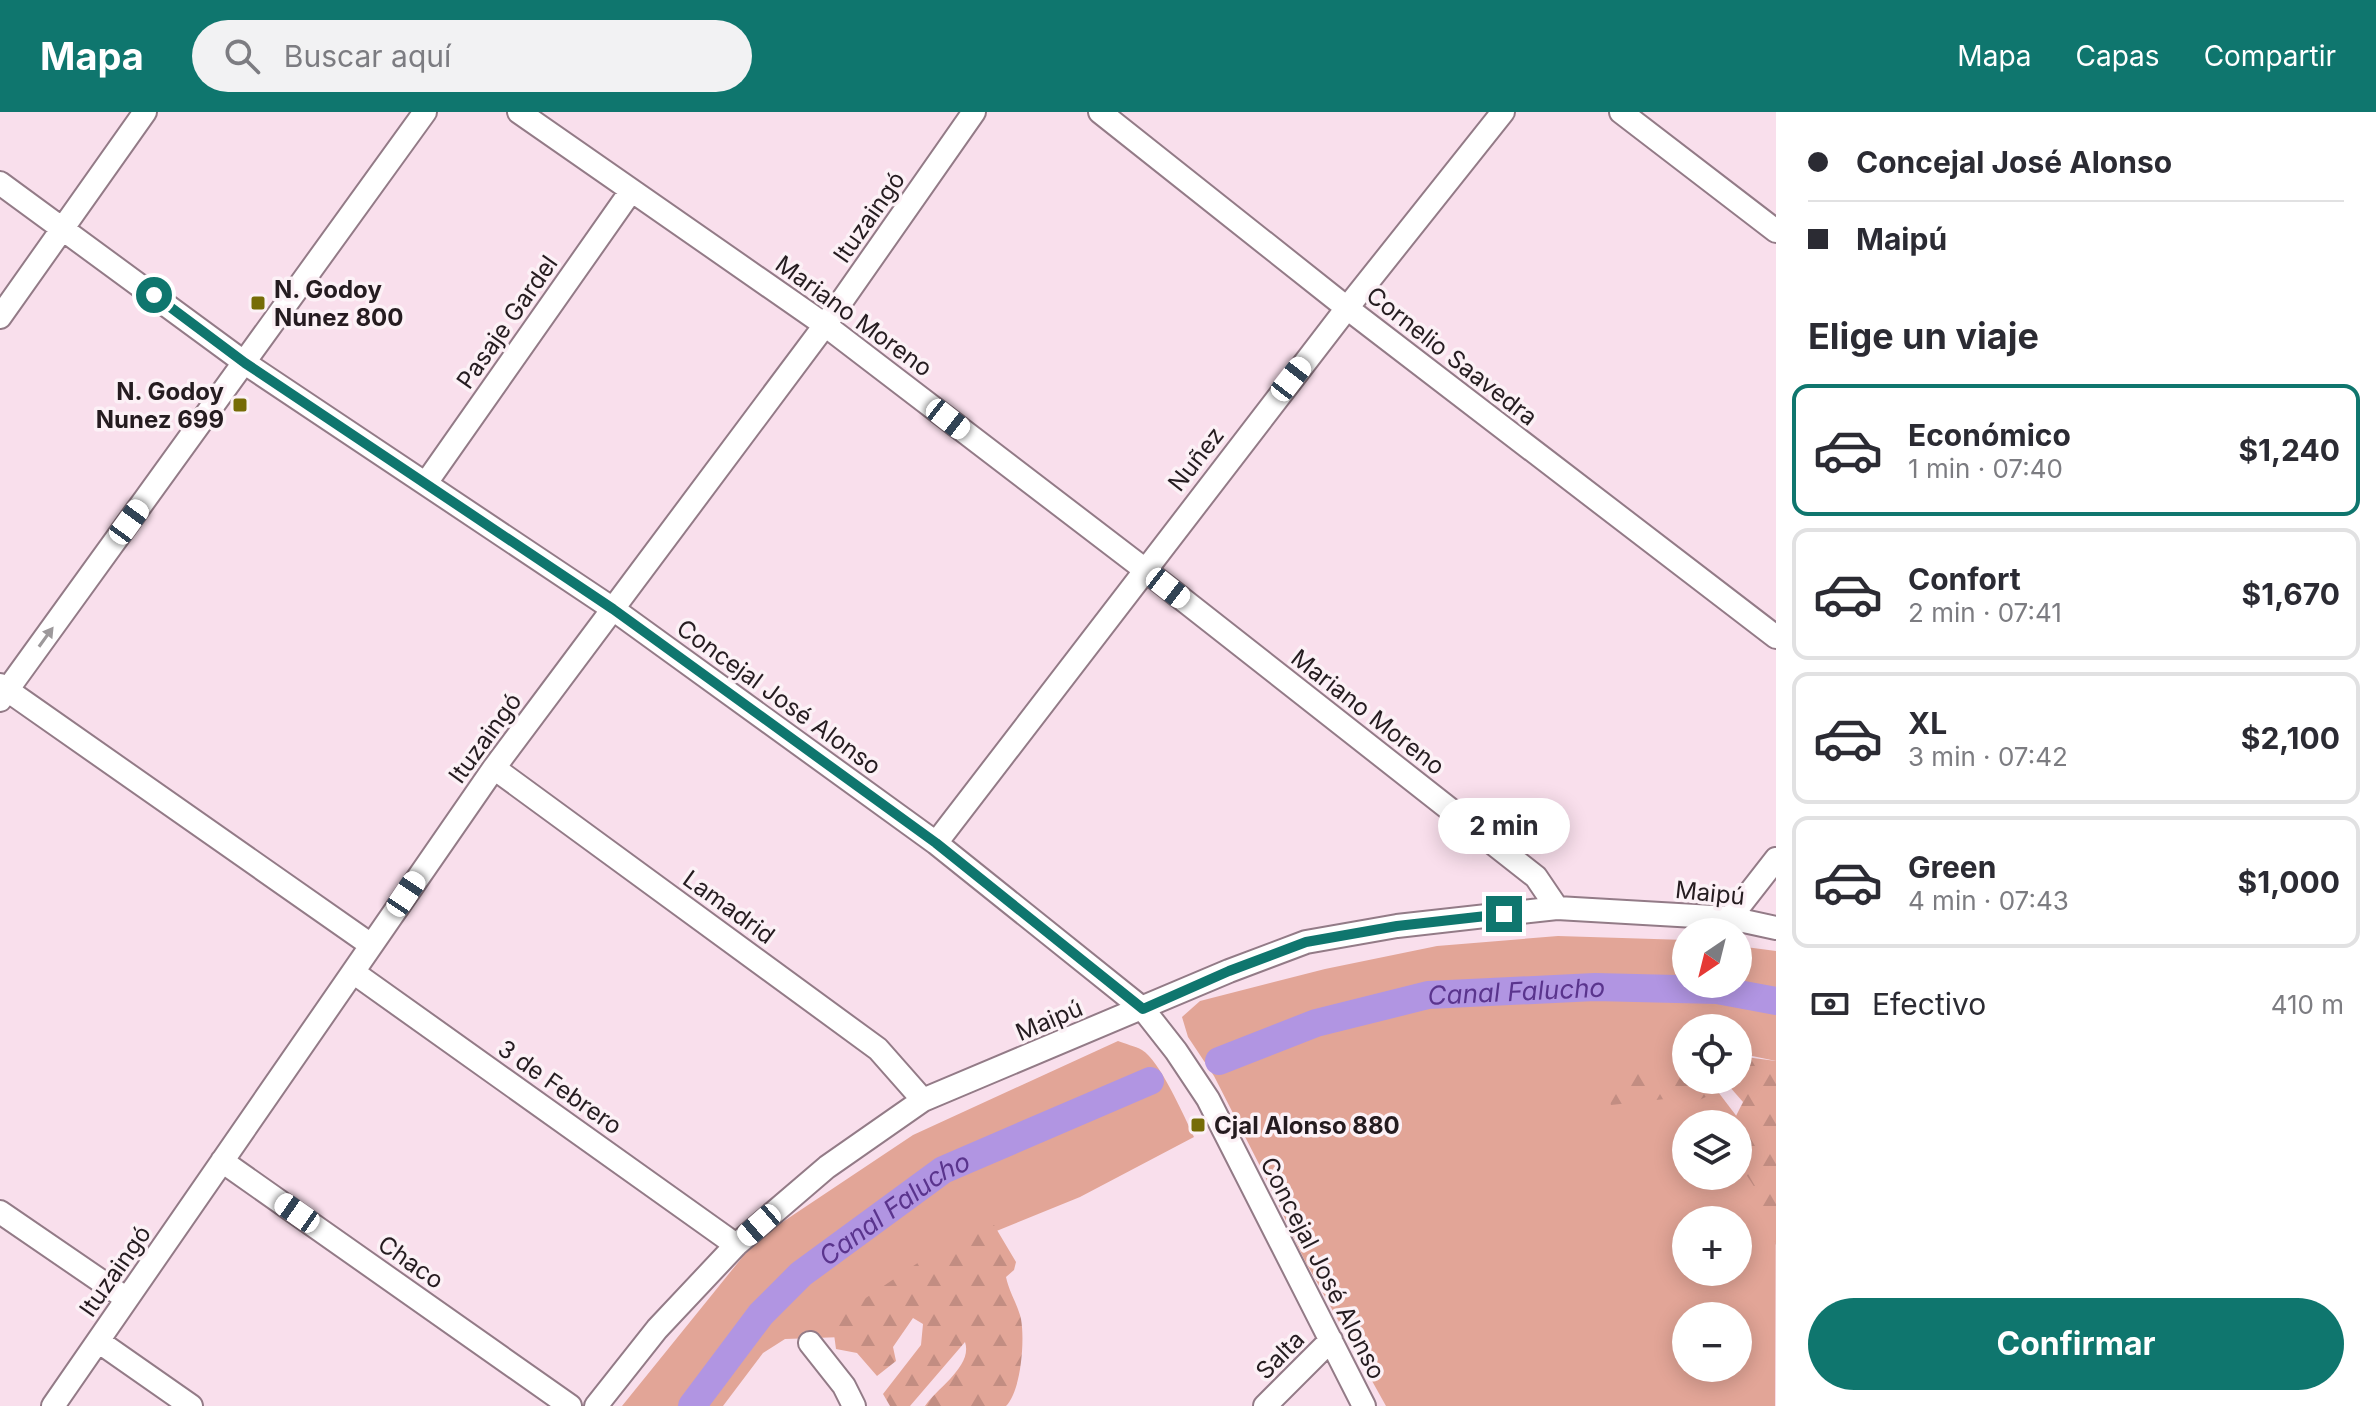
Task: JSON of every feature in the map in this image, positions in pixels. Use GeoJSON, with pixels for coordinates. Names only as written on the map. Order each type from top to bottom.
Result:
{"type":"FeatureCollection","features":[{"type":"Feature","properties":{"kind":"street"},"geometry":{"type":"LineString","coordinates":[[0,317],[145,112]]}},
{"type":"Feature","properties":{"kind":"street"},"geometry":{"type":"LineString","coordinates":[[371,945],[2,691],[245,363],[425,112]]}},
{"type":"Feature","properties":{"kind":"street","name":"Mariano Moreno"},"geometry":{"type":"LineString","coordinates":[[519,112],[825,325],[1144,569],[1536,877],[1557,908]]}},
{"type":"Feature","properties":{"kind":"street","name":"Ituzaingó"},"geometry":{"type":"LineString","coordinates":[[53,1406],[494,768],[825,325],[974,112]]}},
{"type":"Feature","properties":{"kind":"street","name":"Cornelio Saavedra"},"geometry":{"type":"LineString","coordinates":[[1100,112],[1347,308],[1776,637]]}},
{"type":"Feature","properties":{"kind":"street","name":"Nuñez"},"geometry":{"type":"LineString","coordinates":[[936,843],[1144,569],[1503,112]]}},
{"type":"Feature","properties":{"kind":"street"},"geometry":{"type":"LineString","coordinates":[[1621,112],[1776,231]]}},
{"type":"Feature","properties":{"kind":"street","name":"Concejal José Alonso"},"geometry":{"type":"LineString","coordinates":[[0,183],[245,363],[613,609],[936,843],[1143,1009],[1208,1099],[1364,1406]]}},
{"type":"Feature","properties":{"kind":"street","name":"Pasaje Gardel"},"geometry":{"type":"LineString","coordinates":[[426,483],[631,191]]}},
{"type":"Feature","properties":{"kind":"street","name":"Lamadrid"},"geometry":{"type":"LineString","coordinates":[[494,768],[878,1049],[923,1100]]}},
{"type":"Feature","properties":{"kind":"street"},"geometry":{"type":"LineString","coordinates":[[1730,918],[1776,859]]}},
{"type":"Feature","properties":{"kind":"street","name":"Maipú"},"geometry":{"type":"LineString","coordinates":[[596,1406],[657,1329],[736,1245],[827,1167],[923,1100],[1229,971],[1306,942],[1397,926],[1557,908],[1730,918]]}},
{"type":"Feature","properties":{"kind":"street","name":"Maipú"},"geometry":{"type":"LineString","coordinates":[[1752,923],[1776,928]]}},
{"type":"Feature","properties":{"kind":"street","name":"3 de Febrero"},"geometry":{"type":"LineString","coordinates":[[353,972],[736,1245]]}},
{"type":"Feature","properties":{"kind":"street","name":"Chaco"},"geometry":{"type":"LineString","coordinates":[[222,1161],[570,1406]]}},
{"type":"Feature","properties":{"kind":"street"},"geometry":{"type":"LineString","coordinates":[[0,1212],[127,1299]]}},
{"type":"Feature","properties":{"kind":"street","name":"Salta"},"geometry":{"type":"LineString","coordinates":[[1265,1406],[1331,1340]]}},
{"type":"Feature","properties":{"kind":"street"},"geometry":{"type":"LineString","coordinates":[[98,1341],[191,1406]]}},
{"type":"Feature","properties":{"kind":"street"},"geometry":{"type":"LineString","coordinates":[[810,1343],[844,1386],[854,1406]]}},
{"type":"Feature","properties":{"kind":"green space"},"geometry":{"type":"Polygon","coordinates":[[[1558,936],[1672,940],[1672,998],[1752,998],[1752,948],[1776,951],[1776,1061],[1752,1056],[1752,1014],[1672,1014],[1672,1094],[1720,1094],[1732,1110],[1672,1110],[1672,1190],[1752,1190],[1752,1136],[1776,1168],[1775,1406],[1386,1406],[1304,1259],[1214,1076],[1188,1037],[1182,1017],[1200,1001],[1325,969],[1437,946],[1558,936]]]}},
{"type":"Feature","properties":{"kind":"green space"},"geometry":{"type":"Polygon","coordinates":[[[1118,1041],[1149,1056],[1171,1090],[1194,1137],[1080,1197],[967,1243],[843,1337],[785,1339],[763,1353],[723,1406],[622,1406],[757,1239],[913,1135],[1118,1041]]]}},
{"type":"Feature","properties":{"kind":"green space"},"geometry":{"type":"Polygon","coordinates":[[[1752,1058],[1776,1061],[1776,1245],[1752,1183],[1752,1110],[1739,1110],[1743,1102],[1736,1094],[1752,1094],[1752,1058]]]}},
{"type":"Feature","properties":{"kind":"green space"},"geometry":{"type":"Polygon","coordinates":[[[1672,1065],[1672,1094],[1712,1094],[1693,1103],[1665,1099],[1611,1105],[1604,1085],[1618,1071],[1672,1065]]]}},
{"type":"Feature","properties":{"kind":"green space"},"geometry":{"type":"Polygon","coordinates":[[[994,1225],[1016,1262],[1014,1270],[1006,1277],[1022,1328],[1021,1365],[1011,1399],[1006,1406],[925,1406],[964,1360],[965,1342],[910,1406],[890,1406],[883,1394],[921,1345],[923,1324],[913,1318],[893,1347],[896,1361],[877,1376],[857,1353],[836,1349],[833,1327],[848,1310],[928,1256],[975,1231],[994,1225]]]}},
{"type":"Feature","properties":{"kind":"waterway","name":"Canal Falucho"},"geometry":{"type":"LineString","coordinates":[[1219,1061],[1316,1023],[1428,995],[1595,987],[1717,990],[1776,1001]]}},
{"type":"Feature","properties":{"kind":"waterway","name":"Canal Falucho"},"geometry":{"type":"LineString","coordinates":[[692,1406],[761,1314],[801,1274],[943,1170],[1150,1081]]}},
{"type":"Feature","properties":{"kind":"place","name":"N. Godoy Nunez 800"},"geometry":{"type":"Point","coordinates":[258,303]}},
{"type":"Feature","properties":{"kind":"place","name":"N. Godoy Nunez 699"},"geometry":{"type":"Point","coordinates":[240,405]}},
{"type":"Feature","properties":{"kind":"place","name":"Cjal Alonso 880"},"geometry":{"type":"Point","coordinates":[1198,1125]}},
{"type":"Feature","properties":{"kind":"route"},"geometry":{"type":"LineString","coordinates":[[154,295],[245,363],[613,609],[936,843],[1143,1009],[1229,971],[1306,942],[1397,926],[1504,914]]}}]}
